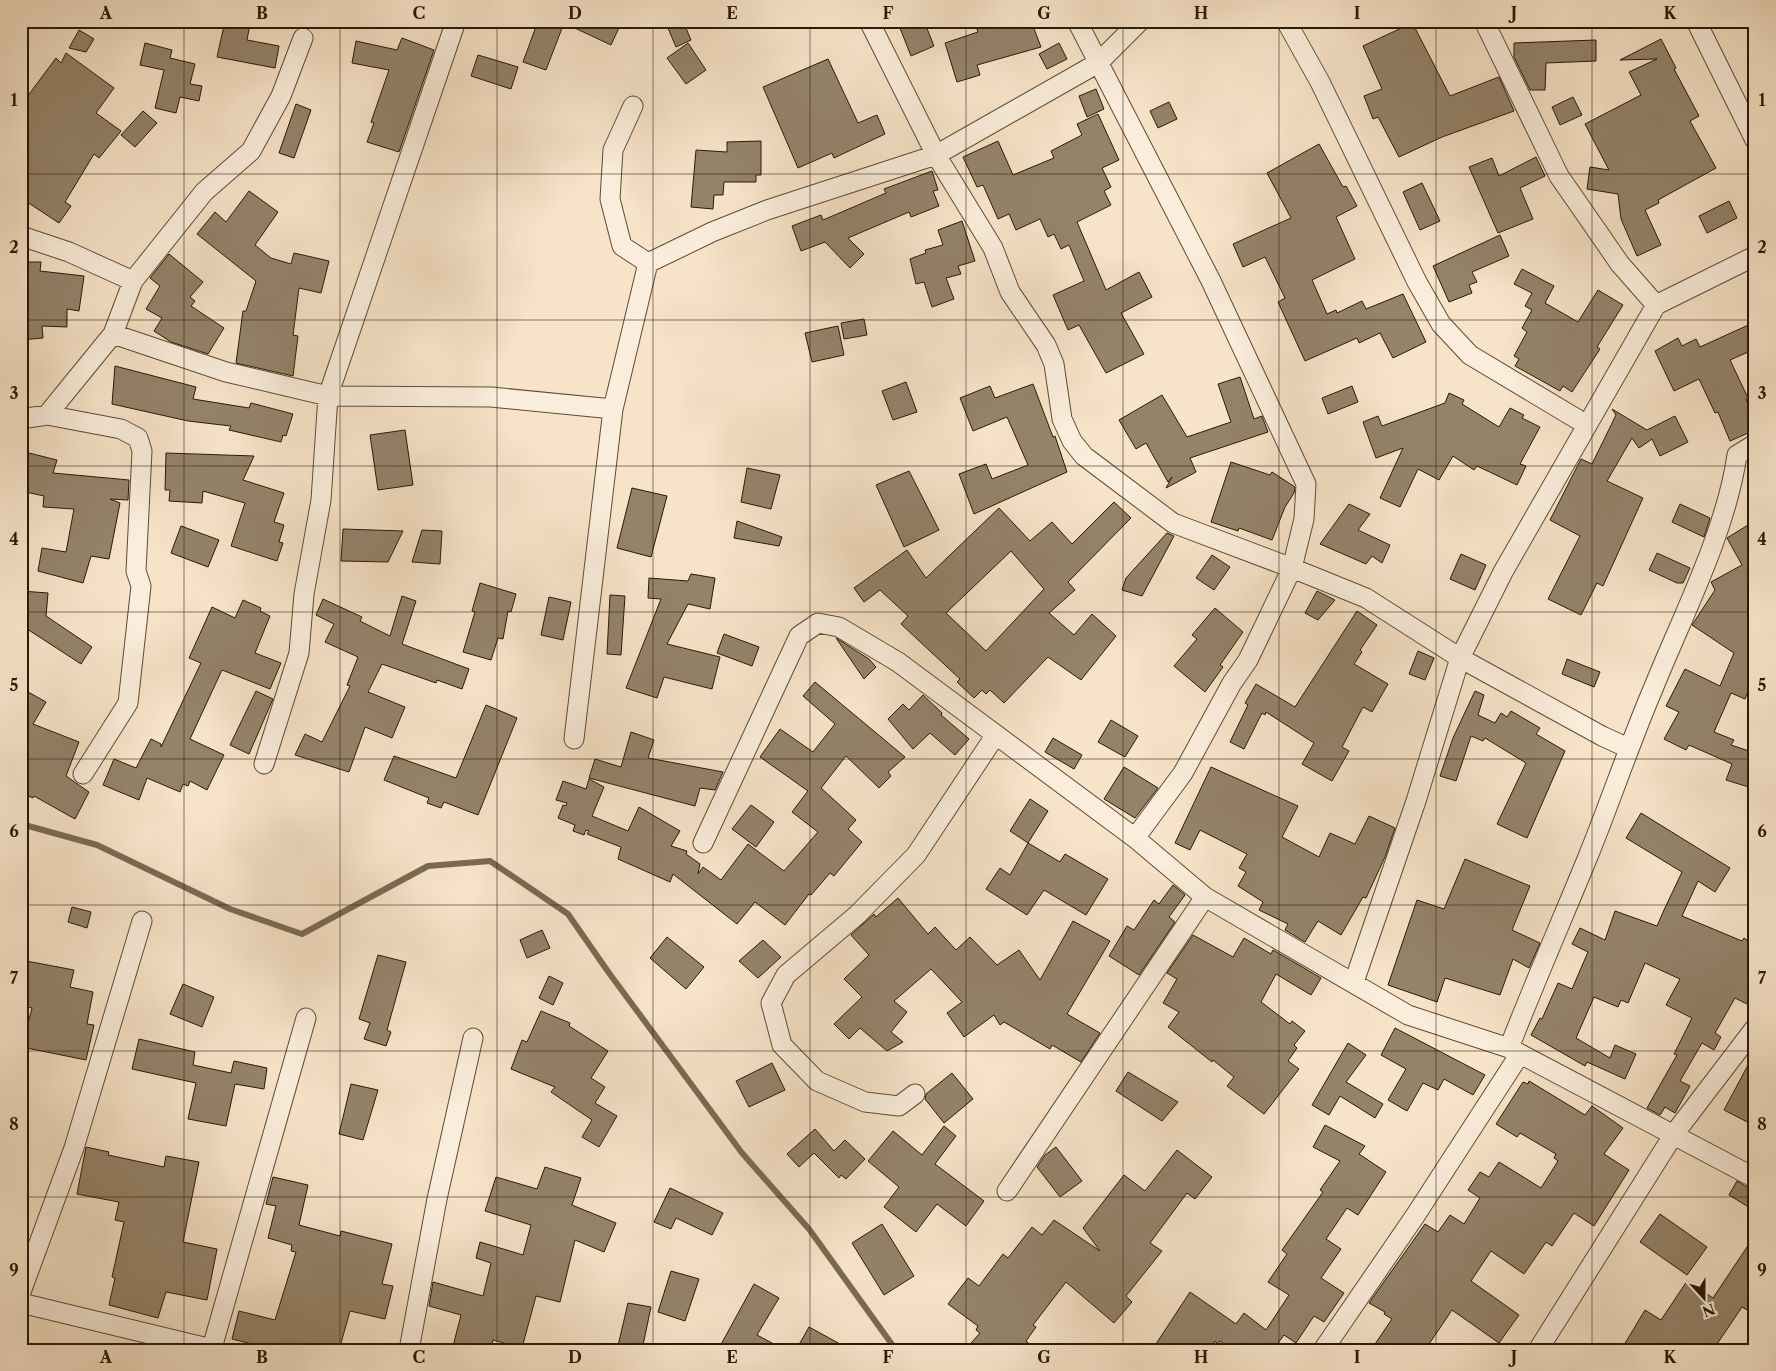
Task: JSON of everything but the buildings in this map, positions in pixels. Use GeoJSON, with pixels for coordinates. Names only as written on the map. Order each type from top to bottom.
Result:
{"type":"FeatureCollection","features":[{"type":"Feature","properties":{"kind":"street"},"geometry":{"type":"LineString","coordinates":[[264,764],[299,654],[304,594],[321,500],[328,396],[456,21]]}},
{"type":"Feature","properties":{"kind":"street"},"geometry":{"type":"LineString","coordinates":[[869,21],[936,155],[993,248],[1010,292],[1046,345],[1054,364],[1062,419],[1072,441],[1084,456],[1173,523],[1366,598],[1460,658],[1602,736],[1628,748]]}},
{"type":"Feature","properties":{"kind":"street"},"geometry":{"type":"LineString","coordinates":[[1077,21],[1210,280],[1306,484],[1304,519],[1292,568],[1248,660],[1232,683],[1183,773],[1135,838]]}},
{"type":"Feature","properties":{"kind":"street"},"geometry":{"type":"LineString","coordinates":[[648,263],[712,232],[767,210],[936,155],[1098,63],[1140,21]]}},
{"type":"Feature","properties":{"kind":"street"},"geometry":{"type":"LineString","coordinates":[[1286,21],[1320,82],[1417,282],[1441,324],[1470,355],[1586,425]]}},
{"type":"Feature","properties":{"kind":"street"},"geometry":{"type":"LineString","coordinates":[[1484,21],[1559,176],[1620,264],[1656,305]]}},
{"type":"Feature","properties":{"kind":"street"},"geometry":{"type":"LineString","coordinates":[[1696,21],[1755,140]]}},
{"type":"Feature","properties":{"kind":"street"},"geometry":{"type":"LineString","coordinates":[[47,415],[113,334],[133,281],[204,192],[251,151],[281,96],[303,38]]}},
{"type":"Feature","properties":{"kind":"street"},"geometry":{"type":"LineString","coordinates":[[633,106],[614,150],[610,199],[622,246],[648,263]]}},
{"type":"Feature","properties":{"kind":"street"},"geometry":{"type":"LineString","coordinates":[[21,236],[69,252],[133,281]]}},
{"type":"Feature","properties":{"kind":"street"},"geometry":{"type":"LineString","coordinates":[[1354,982],[1416,801],[1460,658],[1503,572],[1656,305],[1755,256]]}},
{"type":"Feature","properties":{"kind":"street"},"geometry":{"type":"LineString","coordinates":[[574,739],[613,409],[648,263]]}},
{"type":"Feature","properties":{"kind":"street"},"geometry":{"type":"LineString","coordinates":[[113,334],[226,372],[328,396],[491,397],[613,409]]}},
{"type":"Feature","properties":{"kind":"street"},"geometry":{"type":"LineString","coordinates":[[21,419],[47,415],[121,429],[138,438],[142,450],[136,571],[141,586],[128,703],[83,774]]}},
{"type":"Feature","properties":{"kind":"street"},"geometry":{"type":"LineString","coordinates":[[1323,1350],[1415,1216],[1515,1051],[1547,952],[1588,858],[1628,748],[1708,556],[1733,482],[1737,455],[1755,444]]}},
{"type":"Feature","properties":{"kind":"street"},"geometry":{"type":"LineString","coordinates":[[703,843],[798,636],[818,623],[839,627],[898,662],[995,736],[1135,838],[1205,896],[1354,982],[1408,1016],[1515,1051],[1755,1178]]}},
{"type":"Feature","properties":{"kind":"street"},"geometry":{"type":"LineString","coordinates":[[915,1094],[899,1106],[865,1102],[816,1081],[782,1045],[771,1003],[786,975],[857,915],[916,856],[995,736]]}},
{"type":"Feature","properties":{"kind":"street"},"geometry":{"type":"LineString","coordinates":[[1007,1192],[1205,896]]}},
{"type":"Feature","properties":{"kind":"street"},"geometry":{"type":"LineString","coordinates":[[21,1292],[74,1148],[142,921]]}},
{"type":"Feature","properties":{"kind":"street"},"geometry":{"type":"LineString","coordinates":[[21,1303],[214,1349],[306,1018]]}},
{"type":"Feature","properties":{"kind":"street"},"geometry":{"type":"LineString","coordinates":[[1538,1350],[1674,1134],[1755,1028]]}},
{"type":"Feature","properties":{"kind":"street"},"geometry":{"type":"LineString","coordinates":[[409,1350],[438,1199],[473,1038]]}},
{"type":"Feature","properties":{"kind":"waterway"},"geometry":{"type":"LineString","coordinates":[[21,824],[97,845],[230,909],[302,934],[428,866],[490,861],[568,914],[609,973],[742,1153],[809,1229],[896,1350]]}}]}
